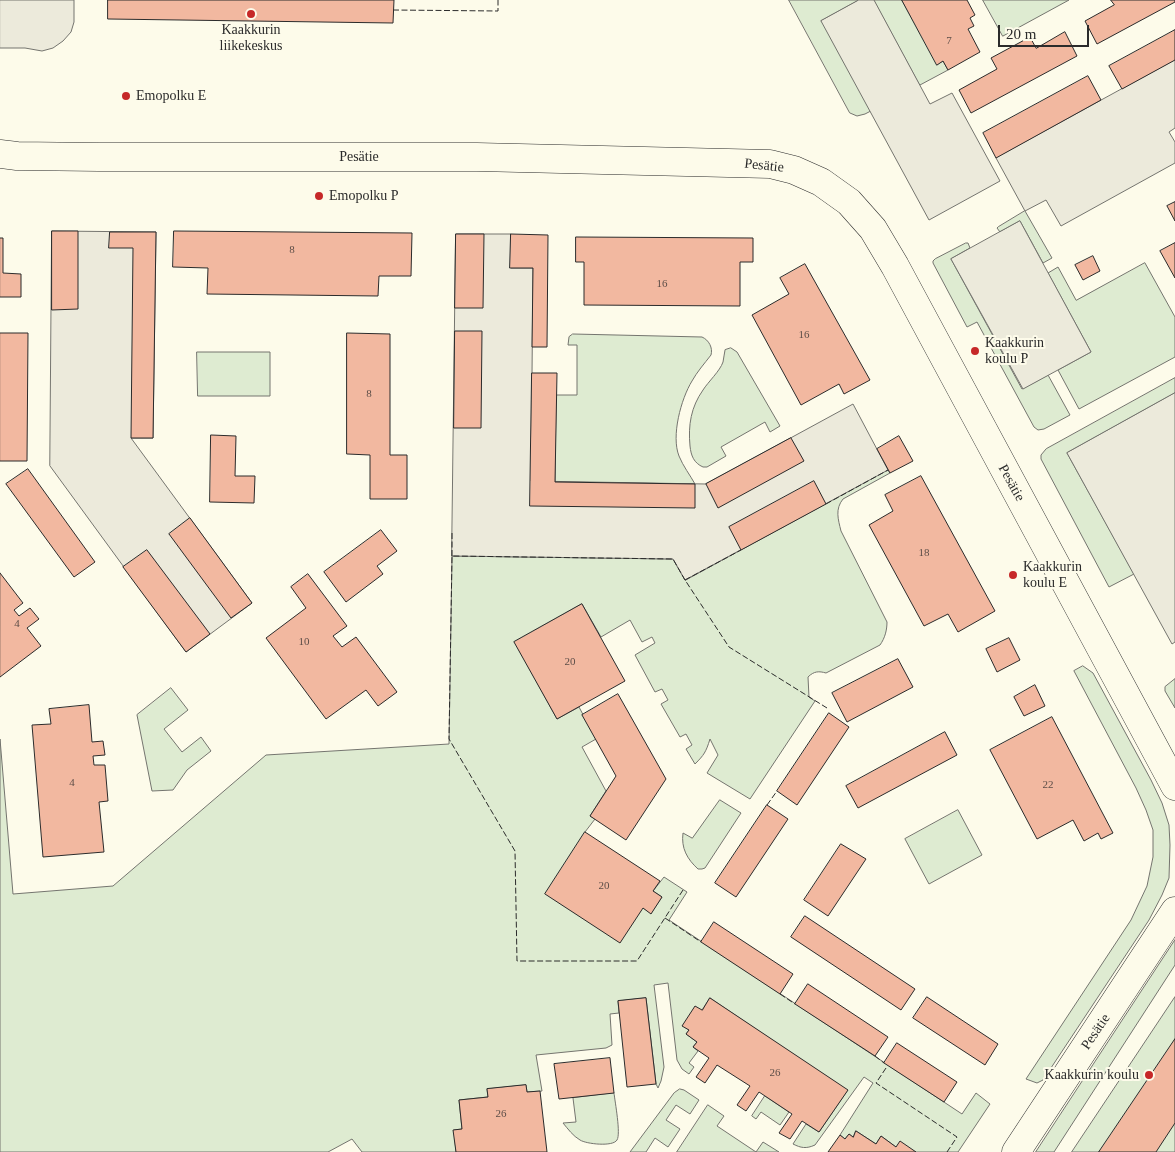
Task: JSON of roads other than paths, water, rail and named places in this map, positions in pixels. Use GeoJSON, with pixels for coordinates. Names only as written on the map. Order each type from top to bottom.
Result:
{"type":"FeatureCollection","features":[{"type":"Feature","properties":{"kind":"street","name":"Pesätie"},"geometry":{"type":"LineString","coordinates":[[0,154],[99,157],[477,157],[770,164],[794,170],[821,182],[849,202],[873,229],[1175,786]]}},
{"type":"Feature","properties":{"kind":"street","name":"Pesätie"},"geometry":{"type":"LineString","coordinates":[[1016,1152],[1175,911]]}},
{"type":"Feature","properties":{"kind":"place","name":"Kaakkurin liikekeskus"},"geometry":{"type":"Point","coordinates":[251,14]}},
{"type":"Feature","properties":{"kind":"place","name":"Emopolku E"},"geometry":{"type":"Point","coordinates":[126,96]}},
{"type":"Feature","properties":{"kind":"place","name":"Emopolku P"},"geometry":{"type":"Point","coordinates":[319,196]}},
{"type":"Feature","properties":{"kind":"place","name":"Kaakkurin koulu P"},"geometry":{"type":"Point","coordinates":[975,351]}},
{"type":"Feature","properties":{"kind":"place","name":"Kaakkurin koulu E"},"geometry":{"type":"Point","coordinates":[1013,575]}},
{"type":"Feature","properties":{"kind":"place","name":"Kaakkurin koulu"},"geometry":{"type":"Point","coordinates":[1149,1075]}}]}
